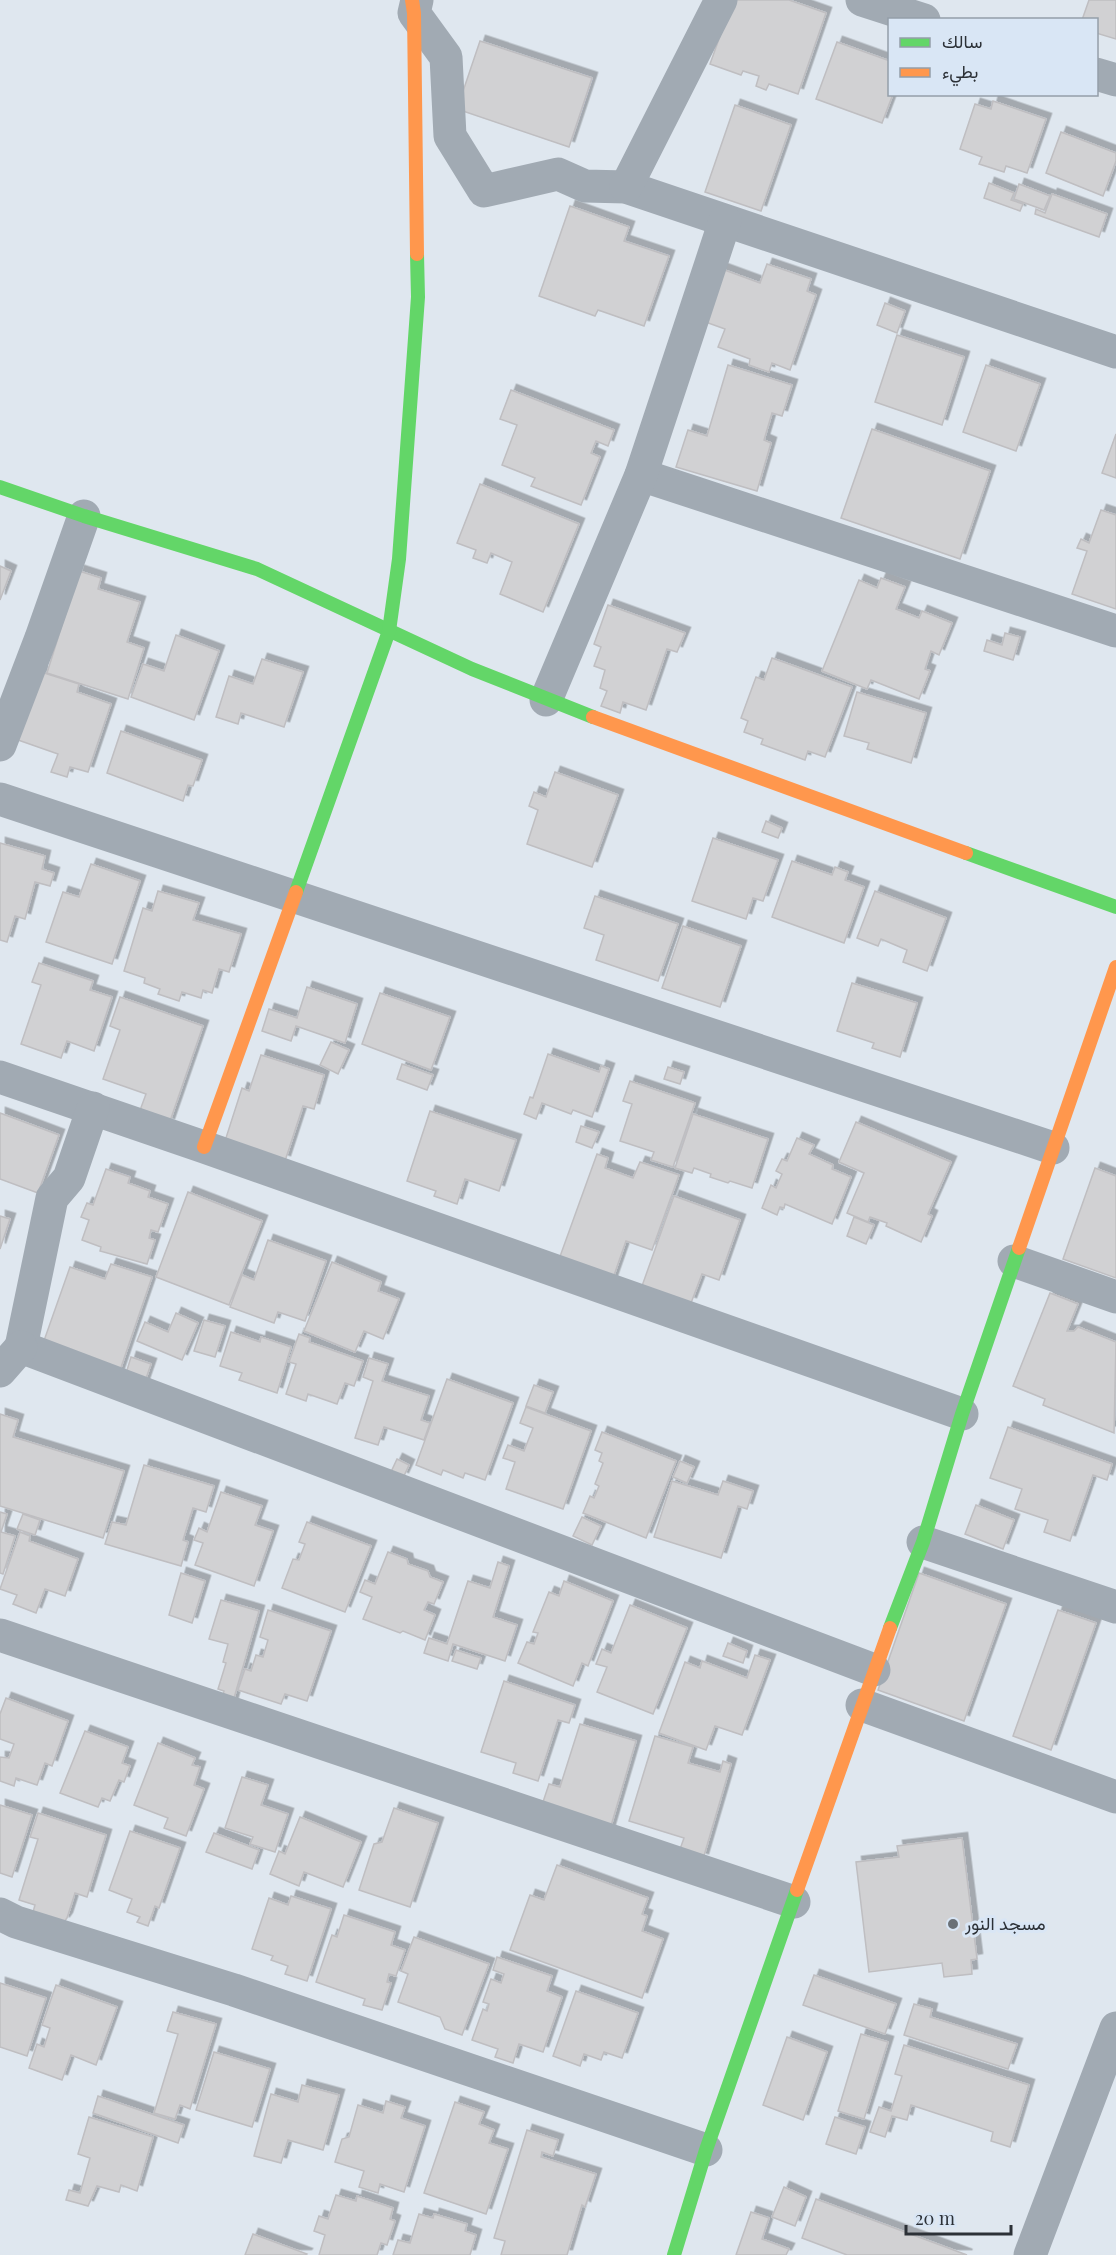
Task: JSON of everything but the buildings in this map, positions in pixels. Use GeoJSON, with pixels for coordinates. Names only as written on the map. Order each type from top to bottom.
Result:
{"type":"FeatureCollection","features":[{"type":"Feature","properties":{"kind":"street"},"geometry":{"type":"LineString","coordinates":[[626,187],[721,0]]}},
{"type":"Feature","properties":{"kind":"street"},"geometry":{"type":"LineString","coordinates":[[862,0],[918,18]]}},
{"type":"Feature","properties":{"kind":"street"},"geometry":{"type":"LineString","coordinates":[[414,4],[446,57],[450,136],[484,191],[558,174],[585,186],[626,187],[1116,352]]}},
{"type":"Feature","properties":{"kind":"street"},"geometry":{"type":"LineString","coordinates":[[204,1147],[389,631],[399,559],[418,297],[414,4]]}},
{"type":"Feature","properties":{"kind":"street"},"geometry":{"type":"LineString","coordinates":[[1098,75],[1116,80]]}},
{"type":"Feature","properties":{"kind":"street"},"geometry":{"type":"LineString","coordinates":[[546,700],[640,475],[725,221]]}},
{"type":"Feature","properties":{"kind":"street"},"geometry":{"type":"LineString","coordinates":[[640,475],[1116,631]]}},
{"type":"Feature","properties":{"kind":"street"},"geometry":{"type":"LineString","coordinates":[[0,487],[84,516],[257,569],[472,669],[546,700],[1116,907]]}},
{"type":"Feature","properties":{"kind":"street"},"geometry":{"type":"LineString","coordinates":[[0,745],[84,516]]}},
{"type":"Feature","properties":{"kind":"street"},"geometry":{"type":"LineString","coordinates":[[0,800],[1053,1148]]}},
{"type":"Feature","properties":{"kind":"street"},"geometry":{"type":"LineString","coordinates":[[674,2255],[706,2150],[874,1670],[923,1542],[962,1414],[1114,976]]}},
{"type":"Feature","properties":{"kind":"street"},"geometry":{"type":"LineString","coordinates":[[0,1077],[962,1414]]}},
{"type":"Feature","properties":{"kind":"street"},"geometry":{"type":"LineString","coordinates":[[0,1371],[21,1347],[52,1198],[69,1178],[93,1108]]}},
{"type":"Feature","properties":{"kind":"street"},"geometry":{"type":"LineString","coordinates":[[1014,1261],[1116,1297]]}},
{"type":"Feature","properties":{"kind":"street"},"geometry":{"type":"LineString","coordinates":[[21,1347],[874,1670]]}},
{"type":"Feature","properties":{"kind":"street"},"geometry":{"type":"LineString","coordinates":[[923,1542],[1116,1607]]}},
{"type":"Feature","properties":{"kind":"street"},"geometry":{"type":"LineString","coordinates":[[0,1635],[794,1902]]}},
{"type":"Feature","properties":{"kind":"street"},"geometry":{"type":"LineString","coordinates":[[862,1705],[1116,1797]]}},
{"type":"Feature","properties":{"kind":"street"},"geometry":{"type":"LineString","coordinates":[[0,1914],[16,1922],[234,1990],[706,2150]]}},
{"type":"Feature","properties":{"kind":"street"},"geometry":{"type":"LineString","coordinates":[[1030,2255],[1116,2028]]}},
{"type":"Feature","properties":{"kind":"traffic: fast"},"geometry":{"type":"LineString","coordinates":[[296,892],[389,631],[399,559],[418,297],[417,254]]}},
{"type":"Feature","properties":{"kind":"traffic: fast"},"geometry":{"type":"LineString","coordinates":[[0,487],[84,516],[257,569],[472,669],[593,717]]}},
{"type":"Feature","properties":{"kind":"traffic: fast"},"geometry":{"type":"LineString","coordinates":[[966,853],[1116,907]]}},
{"type":"Feature","properties":{"kind":"traffic: fast"},"geometry":{"type":"LineString","coordinates":[[890,1628],[923,1542],[962,1414],[1019,1248]]}},
{"type":"Feature","properties":{"kind":"traffic: fast"},"geometry":{"type":"LineString","coordinates":[[674,2255],[706,2150],[797,1890]]}},
{"type":"Feature","properties":{"kind":"traffic: slow"},"geometry":{"type":"LineString","coordinates":[[412,0],[417,254]]}},
{"type":"Feature","properties":{"kind":"traffic: slow"},"geometry":{"type":"LineString","coordinates":[[593,717],[966,853]]}},
{"type":"Feature","properties":{"kind":"traffic: slow"},"geometry":{"type":"LineString","coordinates":[[204,1147],[296,892]]}},
{"type":"Feature","properties":{"kind":"traffic: slow"},"geometry":{"type":"LineString","coordinates":[[1019,1248],[1116,967]]}},
{"type":"Feature","properties":{"kind":"traffic: slow"},"geometry":{"type":"LineString","coordinates":[[797,1890],[890,1628]]}},
{"type":"Feature","properties":{"kind":"place","name":"مسجد النور"},"geometry":{"type":"Point","coordinates":[953,1924]}}]}
